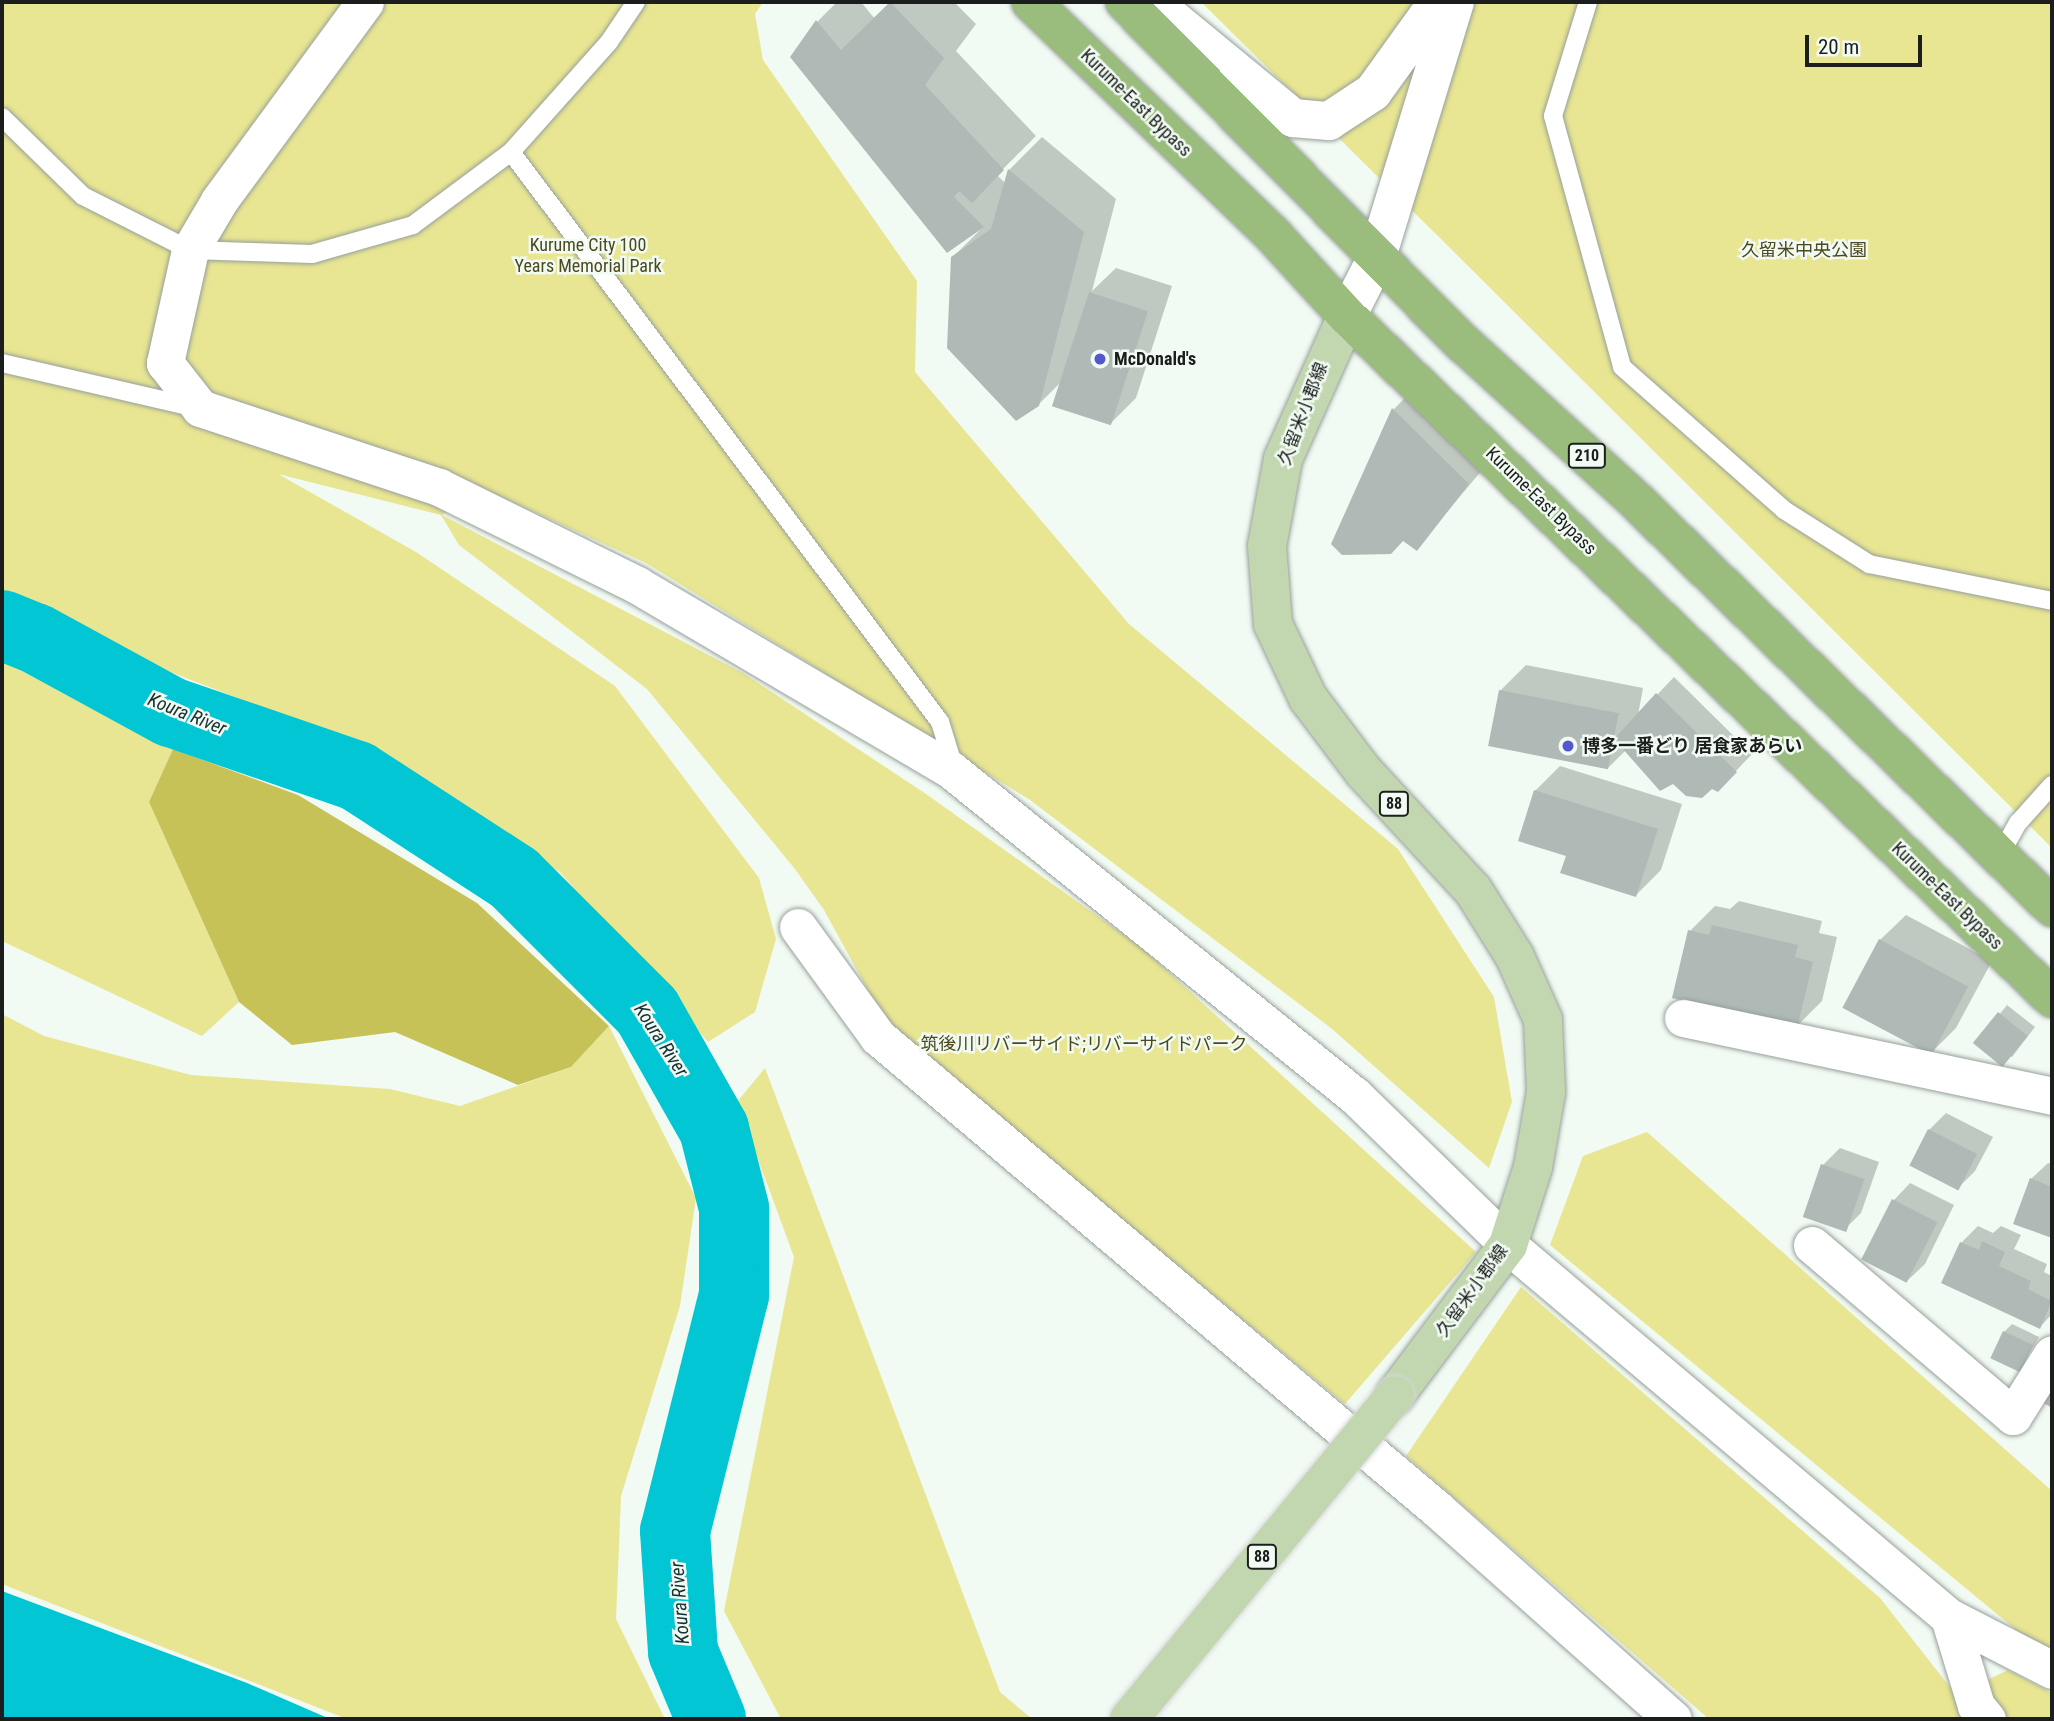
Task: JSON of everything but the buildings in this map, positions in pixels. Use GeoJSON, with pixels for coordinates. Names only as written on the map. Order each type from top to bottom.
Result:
{"type":"FeatureCollection","features":[{"type":"Feature","properties":{"kind":"highway","name":"Kurume-East Bypass"},"geometry":{"type":"LineString","coordinates":[[1031,2],[1273,235],[1347,316],[2052,998]]}},
{"type":"Feature","properties":{"kind":"highway","name":"210"},"geometry":{"type":"LineString","coordinates":[[1125,2],[1377,257],[2052,907]]}},
{"type":"Feature","properties":{"kind":"main road","name":"久留米小郡線"},"geometry":{"type":"LineString","coordinates":[[1129,1719],[1395,1395],[1508,1245],[1533,1167],[1546,1092],[1543,1020],[1515,957],[1473,890],[1363,771],[1308,698],[1273,624],[1267,546],[1283,459],[1347,316]]}},
{"type":"Feature","properties":{"kind":"street"},"geometry":{"type":"LineString","coordinates":[[365,2],[219,201],[190,250],[165,363],[200,408],[439,487],[637,585],[957,775],[1354,1096],[1508,1245],[1950,1617],[2052,1670]]}},
{"type":"Feature","properties":{"kind":"street"},"geometry":{"type":"LineString","coordinates":[[1153,2],[1293,118],[1329,121],[1373,92],[1438,2]]}},
{"type":"Feature","properties":{"kind":"street"},"geometry":{"type":"LineString","coordinates":[[1347,316],[1377,257],[1455,2]]}},
{"type":"Feature","properties":{"kind":"street"},"geometry":{"type":"LineString","coordinates":[[798,927],[878,1037],[1437,1509],[1673,1719]]}},
{"type":"Feature","properties":{"kind":"street"},"geometry":{"type":"LineString","coordinates":[[1683,1018],[2052,1096]]}},
{"type":"Feature","properties":{"kind":"street"},"geometry":{"type":"LineString","coordinates":[[1812,1245],[2012,1416],[2052,1354]]}},
{"type":"Feature","properties":{"kind":"street"},"geometry":{"type":"LineString","coordinates":[[1950,1617],[1976,1706],[1987,1719]]}},
{"type":"Feature","properties":{"kind":"lane"},"geometry":{"type":"LineString","coordinates":[[2,117],[83,197],[190,250],[312,254],[412,225],[512,152],[610,42],[636,2]]}},
{"type":"Feature","properties":{"kind":"lane"},"geometry":{"type":"LineString","coordinates":[[1588,2],[1553,116],[1622,367],[1784,510],[1869,564],[2052,601]]}},
{"type":"Feature","properties":{"kind":"lane"},"geometry":{"type":"LineString","coordinates":[[512,152],[940,722],[957,775]]}},
{"type":"Feature","properties":{"kind":"lane"},"geometry":{"type":"LineString","coordinates":[[2,363],[200,408]]}},
{"type":"Feature","properties":{"kind":"lane"},"geometry":{"type":"LineString","coordinates":[[2000,855],[2018,823],[2052,785]]}},
{"type":"Feature","properties":{"kind":"green space","name":"Kurume City 100 Years Memorial Park"},"geometry":{"type":"Polygon","coordinates":[[[2,2],[763,2],[755,14],[763,60],[917,281],[915,372],[1129,624],[1398,849],[1494,997],[1512,1102],[1489,1168],[1331,1028],[1030,800],[646,563],[486,490],[442,515],[743,673],[926,794],[1141,947],[1476,1252],[1345,1404],[887,1025],[824,910],[795,869],[647,689],[459,545],[441,515],[278,474],[416,552],[615,686],[759,878],[776,939],[755,1012],[708,1042],[560,872],[305,724],[2,607],[2,2]]]}},
{"type":"Feature","properties":{"kind":"green space","name":"久留米中央公園"},"geometry":{"type":"Polygon","coordinates":[[[1201,2],[2052,2],[2052,848],[1439,237],[1201,2]]]}},
{"type":"Feature","properties":{"kind":"green space"},"geometry":{"type":"Polygon","coordinates":[[[2,660],[173,749],[149,802],[239,1002],[202,1036],[2,941],[2,660]]]}},
{"type":"Feature","properties":{"kind":"green space"},"geometry":{"type":"Polygon","coordinates":[[[2,1014],[44,1036],[191,1075],[390,1089],[460,1106],[571,1067],[609,1026],[696,1198],[680,1306],[621,1496],[616,1619],[665,1719],[347,1719],[2,1584],[2,1014]]]}},
{"type":"Feature","properties":{"kind":"green space"},"geometry":{"type":"Polygon","coordinates":[[[765,1068],[1000,1692],[1032,1719],[781,1719],[724,1611],[794,1257],[737,1102],[765,1068]]]}},
{"type":"Feature","properties":{"kind":"green space"},"geometry":{"type":"Polygon","coordinates":[[[1647,1132],[2052,1491],[2052,1650],[2020,1633],[1550,1245],[1583,1156],[1647,1132]]]}},
{"type":"Feature","properties":{"kind":"green space"},"geometry":{"type":"Polygon","coordinates":[[[1521,1287],[1880,1598],[1975,1719],[1709,1719],[1406,1456],[1521,1287]]]}},
{"type":"Feature","properties":{"kind":"green space"},"geometry":{"type":"Polygon","coordinates":[[[2008,1670],[2052,1693],[2052,1719],[2009,1719],[1981,1683],[2008,1670]]]}},
{"type":"Feature","properties":{"kind":"shaded area"},"geometry":{"type":"Polygon","coordinates":[[[173,749],[298,795],[477,903],[609,1026],[571,1067],[518,1085],[395,1032],[292,1045],[239,1002],[149,802],[173,749]]]}},
{"type":"Feature","properties":{"kind":"water"},"geometry":{"type":"Polygon","coordinates":[[[2,1591],[247,1683],[330,1719],[2,1719],[2,1591]]]}},
{"type":"Feature","properties":{"kind":"waterway","name":"Koura River"},"geometry":{"type":"LineString","coordinates":[[2,625],[35,638],[171,712],[357,776],[514,878],[647,1011],[714,1129],[734,1208],[734,1295],[675,1531],[683,1652],[711,1719]]}},
{"type":"Feature","properties":{"kind":"place","name":"McDonald's"},"geometry":{"type":"Point","coordinates":[1100,359]}},
{"type":"Feature","properties":{"kind":"place","name":"博多一番どり 居食家あらい"},"geometry":{"type":"Point","coordinates":[1568,746]}},
{"type":"Feature","properties":{"kind":"park label","name":"筑後川リバーサイド;リバーサイドパーク"},"geometry":{"type":"Point","coordinates":[1084,1044]}}]}
